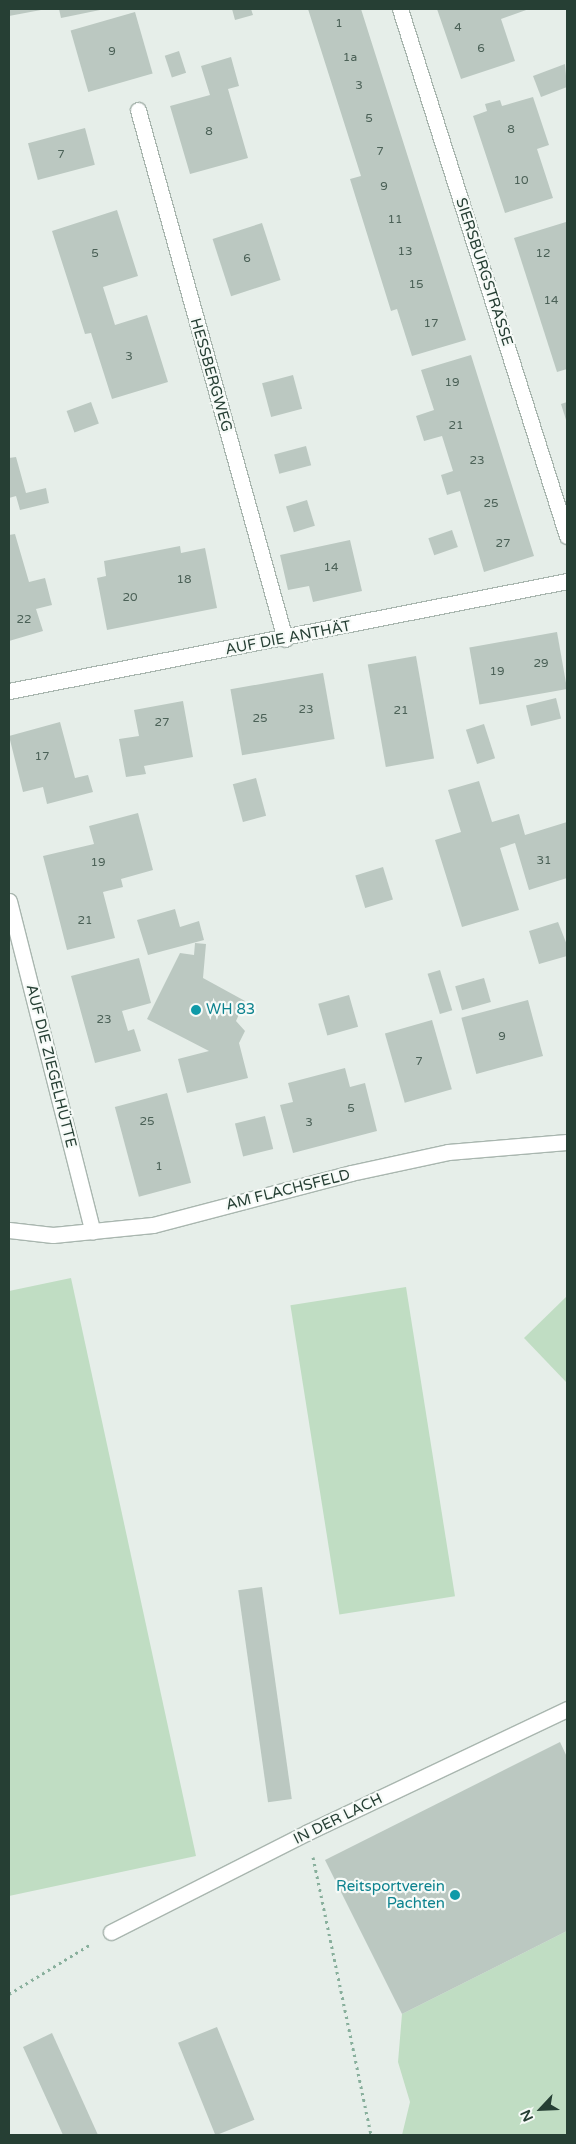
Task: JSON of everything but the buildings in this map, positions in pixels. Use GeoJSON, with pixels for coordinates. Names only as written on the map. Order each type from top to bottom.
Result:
{"type":"FeatureCollection","features":[{"type":"Feature","properties":{"kind":"street","name":"SIERSBURGSTRASSE"},"geometry":{"type":"LineString","coordinates":[[400,9],[567,536]]}},
{"type":"Feature","properties":{"kind":"street","name":"HESSBERGWEG"},"geometry":{"type":"LineString","coordinates":[[138,110],[285,639]]}},
{"type":"Feature","properties":{"kind":"street","name":"AUF DIE ANTHÄT"},"geometry":{"type":"LineString","coordinates":[[9,691],[285,639],[567,581]]}},
{"type":"Feature","properties":{"kind":"street","name":"AUF DIE ZIEGELHÜTTE"},"geometry":{"type":"LineString","coordinates":[[9,900],[93,1232]]}},
{"type":"Feature","properties":{"kind":"street","name":"AM FLACHSFELD"},"geometry":{"type":"LineString","coordinates":[[9,1230],[53,1235],[153,1224],[351,1173],[448,1152],[567,1142]]}},
{"type":"Feature","properties":{"kind":"street","name":"IN DER LACH"},"geometry":{"type":"LineString","coordinates":[[111,1932],[308,1832],[567,1709]]}},
{"type":"Feature","properties":{"kind":"path"},"geometry":{"type":"LineString","coordinates":[[308,1832],[371,2135]]}},
{"type":"Feature","properties":{"kind":"path"},"geometry":{"type":"LineString","coordinates":[[9,1994],[111,1932]]}},
{"type":"Feature","properties":{"kind":"green space"},"geometry":{"type":"Polygon","coordinates":[[[71,1278],[196,1856],[9,1896],[9,1291],[71,1278]]]}},
{"type":"Feature","properties":{"kind":"green space"},"geometry":{"type":"Polygon","coordinates":[[[406,1287],[455,1596],[339,1614],[290,1305],[406,1287]]]}},
{"type":"Feature","properties":{"kind":"green space"},"geometry":{"type":"Polygon","coordinates":[[[567,1296],[567,1383],[524,1338],[567,1296]]]}},
{"type":"Feature","properties":{"kind":"green space"},"geometry":{"type":"Polygon","coordinates":[[[567,1931],[567,2135],[402,2135],[410,2102],[398,2062],[402,2014],[567,1931]]]}},
{"type":"Feature","properties":{"kind":"place","name":"WH 83"},"geometry":{"type":"Point","coordinates":[196,1010]}},
{"type":"Feature","properties":{"kind":"place","name":"Reitsportverein Pachten"},"geometry":{"type":"Point","coordinates":[455,1895]}}]}
